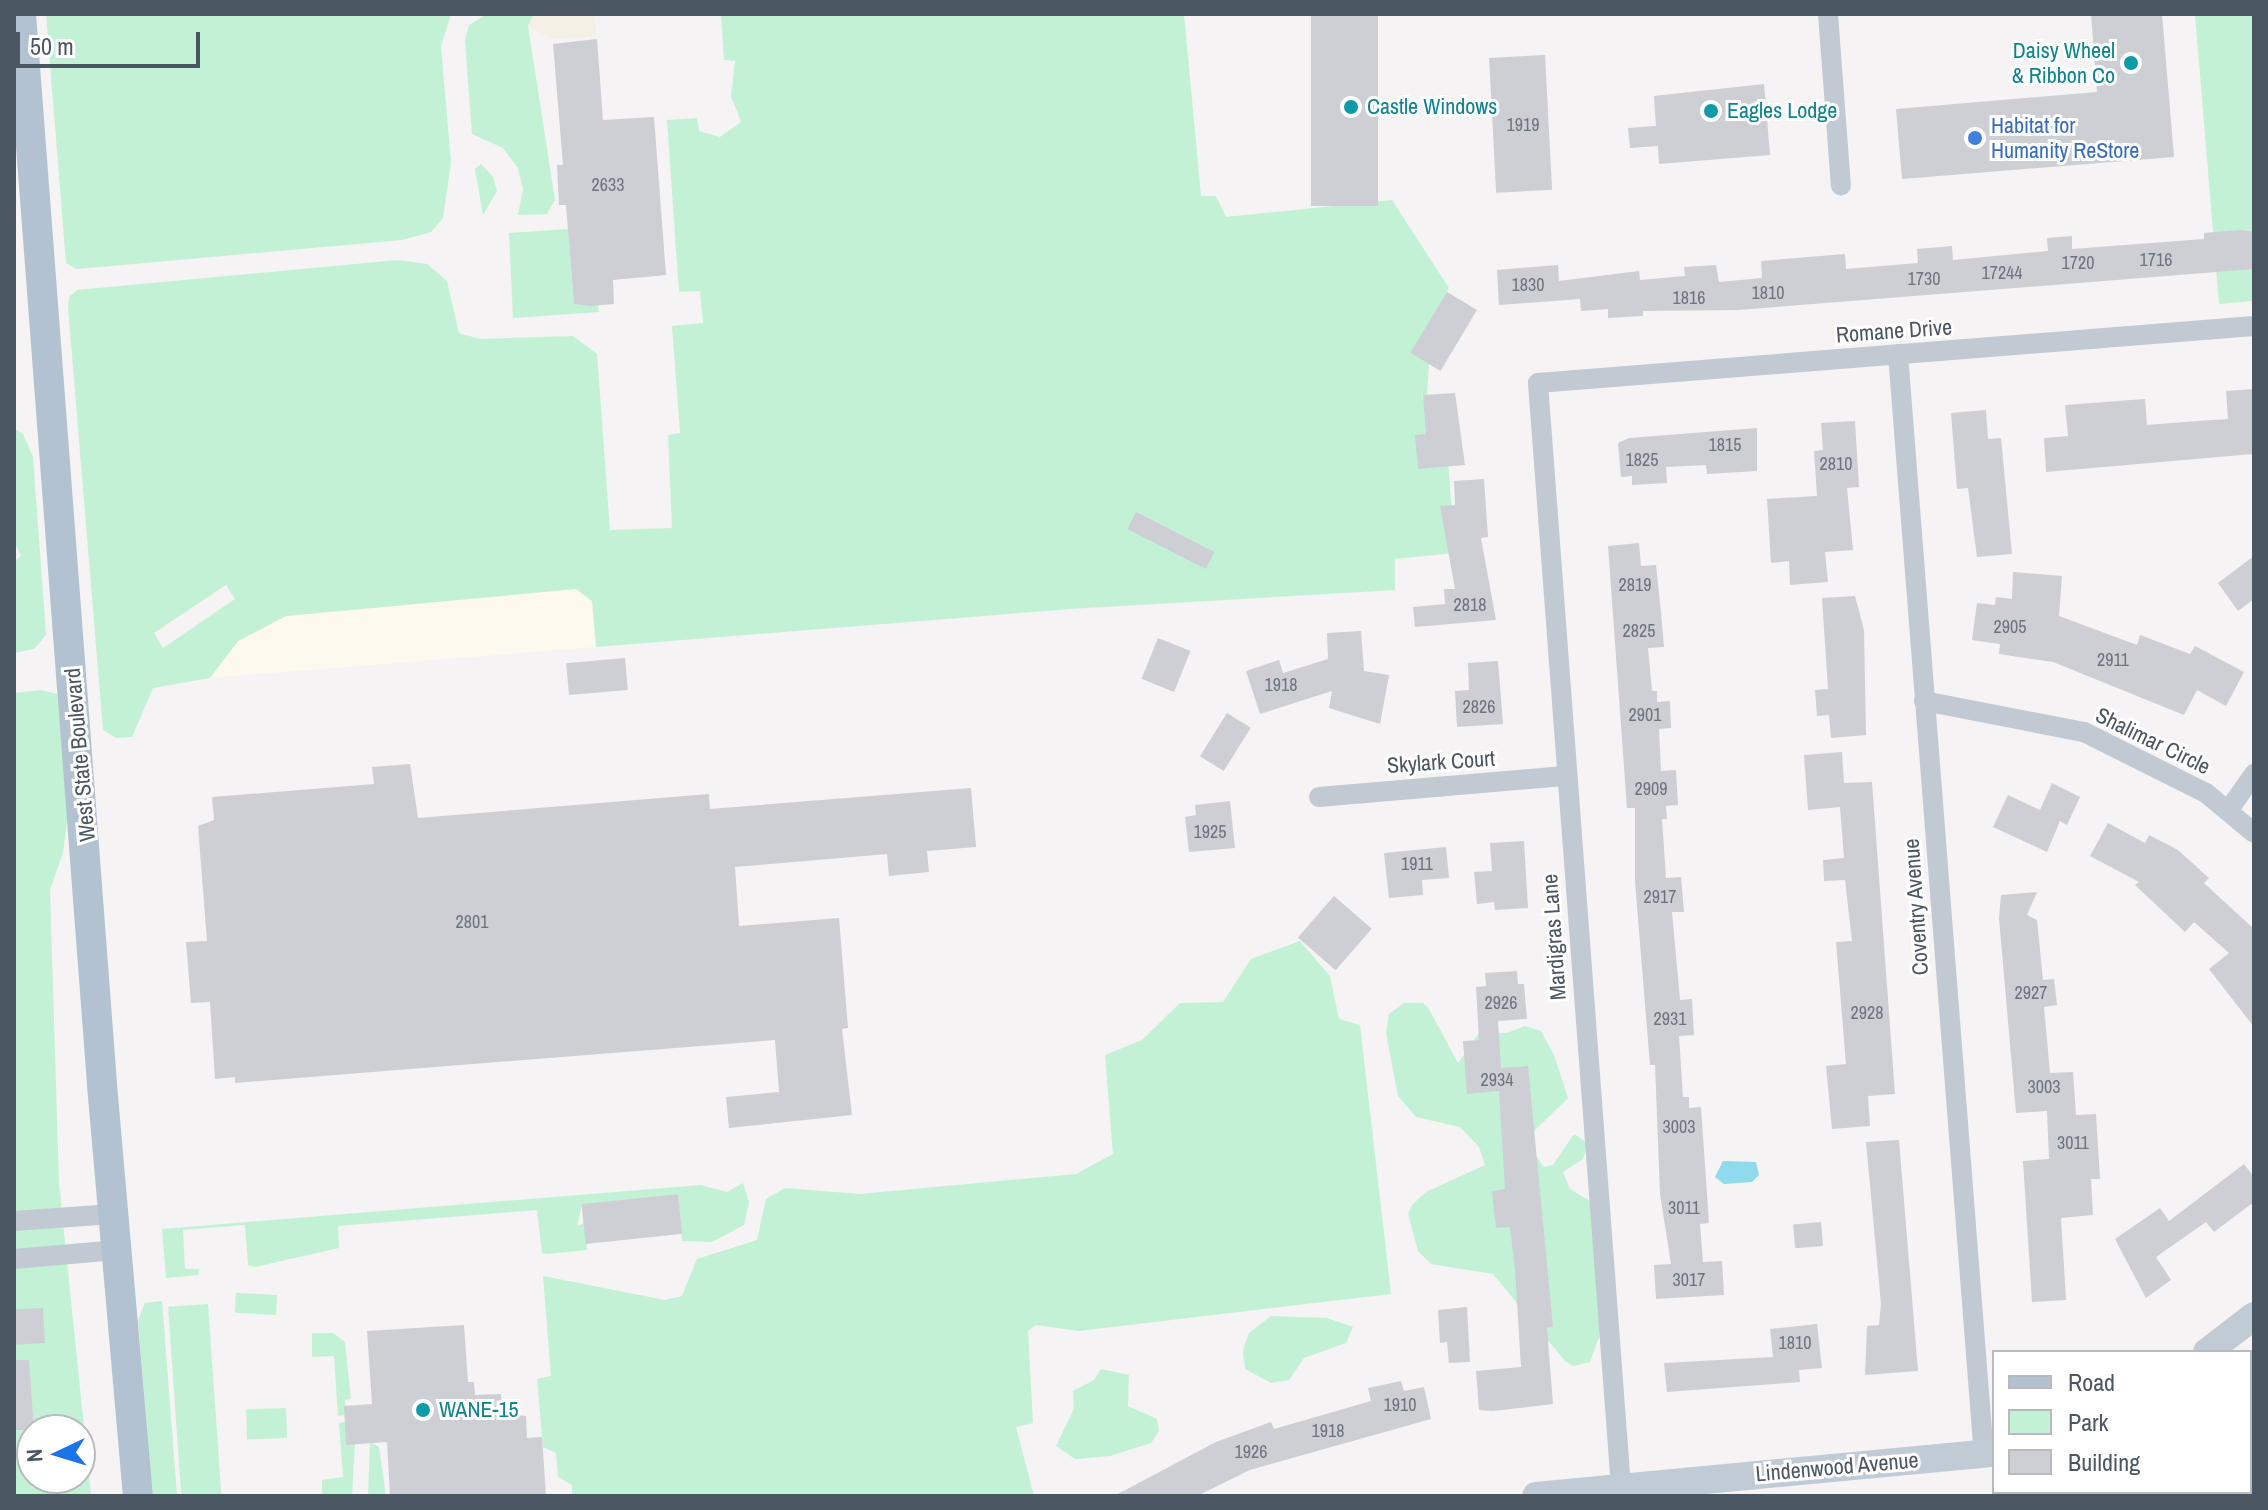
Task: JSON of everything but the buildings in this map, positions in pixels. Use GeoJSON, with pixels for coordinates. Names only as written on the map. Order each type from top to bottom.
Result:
{"type":"FeatureCollection","features":[{"type":"Feature","properties":{"kind":"main road","name":"West State Boulevard"},"geometry":{"type":"LineString","coordinates":[[21,14],[113,1214],[138,1496]]}},
{"type":"Feature","properties":{"kind":"street"},"geometry":{"type":"LineString","coordinates":[[1828,14],[1841,186]]}},
{"type":"Feature","properties":{"kind":"street","name":"Romane Drive"},"geometry":{"type":"LineString","coordinates":[[1538,383],[2254,326]]}},
{"type":"Feature","properties":{"kind":"street","name":"Coventry Avenue"},"geometry":{"type":"LineString","coordinates":[[1898,354],[1924,701],[1989,1454]]}},
{"type":"Feature","properties":{"kind":"street","name":"Mardigras Lane"},"geometry":{"type":"LineString","coordinates":[[1538,383],[1621,1487]]}},
{"type":"Feature","properties":{"kind":"street","name":"Shalimar Circle"},"geometry":{"type":"LineString","coordinates":[[1924,701],[2084,732],[2230,808],[2254,833]]}},
{"type":"Feature","properties":{"kind":"street"},"geometry":{"type":"LineString","coordinates":[[2230,808],[2254,774]]}},
{"type":"Feature","properties":{"kind":"street","name":"Skylark Court"},"geometry":{"type":"LineString","coordinates":[[1319,797],[1566,776]]}},
{"type":"Feature","properties":{"kind":"street"},"geometry":{"type":"LineString","coordinates":[[14,1221],[113,1214]]}},
{"type":"Feature","properties":{"kind":"street"},"geometry":{"type":"LineString","coordinates":[[14,1259],[116,1250]]}},
{"type":"Feature","properties":{"kind":"street"},"geometry":{"type":"LineString","coordinates":[[2210,1350],[2254,1316]]}},
{"type":"Feature","properties":{"kind":"street","name":"Lindenwood Avenue"},"geometry":{"type":"LineString","coordinates":[[1536,1496],[1989,1454]]}},
{"type":"Feature","properties":{"kind":"shaded area"},"geometry":{"type":"Polygon","coordinates":[[[576,589],[592,601],[596,647],[210,678],[238,641],[286,616],[576,589]]]}},
{"type":"Feature","properties":{"kind":"green space"},"geometry":{"type":"Polygon","coordinates":[[[46,14],[451,14],[441,46],[451,163],[443,218],[431,232],[402,240],[77,269],[66,263],[46,14]]]}},
{"type":"Feature","properties":{"kind":"green space"},"geometry":{"type":"Polygon","coordinates":[[[487,14],[534,14],[528,26],[555,200],[547,214],[518,215],[523,189],[518,168],[503,148],[472,134],[465,40],[469,25],[487,14]]]}},
{"type":"Feature","properties":{"kind":"green space"},"geometry":{"type":"Polygon","coordinates":[[[1184,14],[1201,196],[1216,196],[1226,217],[1392,200],[1449,288],[1414,353],[1429,363],[1427,395],[1422,396],[1448,462],[1455,553],[1395,559],[1395,590],[1070,609],[596,647],[592,601],[576,589],[286,616],[238,641],[210,678],[153,688],[132,737],[116,738],[103,730],[69,297],[77,290],[398,260],[427,264],[447,281],[459,333],[480,339],[573,336],[597,354],[610,530],[672,528],[668,435],[680,433],[672,326],[703,323],[700,291],[679,292],[667,120],[697,118],[699,131],[720,137],[741,122],[731,96],[735,61],[724,60],[721,15],[1184,14]],[[226,585],[154,633],[163,648],[235,599],[226,585]]]}},
{"type":"Feature","properties":{"kind":"green space"},"geometry":{"type":"Polygon","coordinates":[[[2195,14],[2254,14],[2254,301],[2219,304],[2195,14]]]}},
{"type":"Feature","properties":{"kind":"green space"},"geometry":{"type":"Polygon","coordinates":[[[481,164],[493,177],[497,191],[483,215],[475,169],[481,164]]]}},
{"type":"Feature","properties":{"kind":"green space"},"geometry":{"type":"Polygon","coordinates":[[[568,229],[574,304],[598,305],[599,312],[513,318],[509,233],[568,229]]]}},
{"type":"Feature","properties":{"kind":"green space"},"geometry":{"type":"Polygon","coordinates":[[[14,428],[23,434],[33,457],[46,635],[34,649],[14,653],[14,562],[21,556],[14,542],[14,428]]]}},
{"type":"Feature","properties":{"kind":"green space"},"geometry":{"type":"Polygon","coordinates":[[[41,690],[57,694],[68,813],[63,853],[50,890],[59,1183],[83,1414],[16,1414],[16,1494],[91,1496],[14,1496],[14,693],[41,690]]]}},
{"type":"Feature","properties":{"kind":"green space"},"geometry":{"type":"Polygon","coordinates":[[[1300,941],[1330,976],[1339,1019],[1360,1025],[1391,1294],[1079,1331],[1036,1325],[1028,1331],[1033,1423],[1016,1427],[1034,1496],[572,1496],[572,1485],[558,1477],[556,1453],[543,1447],[537,1379],[551,1376],[543,1276],[665,1300],[682,1296],[697,1259],[757,1240],[766,1199],[785,1188],[860,1194],[1076,1174],[1113,1154],[1105,1055],[1142,1040],[1180,1003],[1223,1002],[1251,959],[1300,941]]]}},
{"type":"Feature","properties":{"kind":"green space"},"geometry":{"type":"Polygon","coordinates":[[[1404,1003],[1423,1003],[1429,1009],[1458,1063],[1479,1033],[1507,1033],[1525,1026],[1541,1031],[1554,1055],[1568,1098],[1530,1135],[1533,1152],[1544,1167],[1553,1165],[1574,1134],[1588,1143],[1583,1159],[1563,1172],[1570,1189],[1593,1203],[1603,1326],[1590,1362],[1573,1366],[1565,1361],[1493,1274],[1431,1264],[1418,1251],[1408,1214],[1412,1205],[1426,1192],[1485,1165],[1479,1147],[1460,1127],[1416,1117],[1398,1096],[1386,1033],[1389,1014],[1404,1003]]]}},
{"type":"Feature","properties":{"kind":"green space"},"geometry":{"type":"Polygon","coordinates":[[[743,1183],[749,1202],[744,1225],[712,1242],[682,1241],[678,1194],[582,1205],[577,1226],[584,1223],[587,1250],[547,1254],[542,1253],[537,1210],[338,1226],[339,1248],[255,1267],[248,1265],[245,1225],[183,1230],[185,1269],[199,1269],[198,1275],[166,1278],[162,1229],[701,1185],[727,1192],[743,1183]]]}},
{"type":"Feature","properties":{"kind":"green space"},"geometry":{"type":"Polygon","coordinates":[[[236,1293],[277,1295],[276,1315],[235,1313],[236,1293]]]}},
{"type":"Feature","properties":{"kind":"green space"},"geometry":{"type":"Polygon","coordinates":[[[162,1301],[177,1496],[153,1496],[138,1320],[145,1303],[162,1301]]]}},
{"type":"Feature","properties":{"kind":"green space"},"geometry":{"type":"Polygon","coordinates":[[[208,1304],[221,1496],[181,1496],[168,1307],[208,1304]]]}},
{"type":"Feature","properties":{"kind":"green space"},"geometry":{"type":"Polygon","coordinates":[[[1271,1316],[1327,1318],[1353,1327],[1346,1343],[1304,1358],[1289,1380],[1271,1383],[1245,1369],[1243,1350],[1249,1333],[1271,1316]]]}},
{"type":"Feature","properties":{"kind":"green space"},"geometry":{"type":"Polygon","coordinates":[[[312,1333],[333,1333],[345,1342],[351,1399],[345,1400],[346,1415],[338,1416],[334,1356],[312,1357],[312,1333]]]}},
{"type":"Feature","properties":{"kind":"green space"},"geometry":{"type":"Polygon","coordinates":[[[1101,1369],[1129,1375],[1128,1406],[1157,1419],[1159,1431],[1151,1443],[1110,1456],[1075,1459],[1056,1446],[1074,1409],[1073,1391],[1094,1380],[1101,1369]]]}},
{"type":"Feature","properties":{"kind":"green space"},"geometry":{"type":"Polygon","coordinates":[[[286,1408],[287,1438],[247,1439],[246,1409],[286,1408]]]}},
{"type":"Feature","properties":{"kind":"green space"},"geometry":{"type":"Polygon","coordinates":[[[346,1422],[355,1442],[352,1496],[322,1496],[322,1480],[343,1477],[339,1423],[346,1422]]]}},
{"type":"Feature","properties":{"kind":"green space"},"geometry":{"type":"Polygon","coordinates":[[[370,1442],[379,1447],[386,1496],[368,1496],[370,1442]]]}},
{"type":"Feature","properties":{"kind":"sand"},"geometry":{"type":"Polygon","coordinates":[[[595,14],[596,36],[552,39],[528,26],[532,17],[595,14]]]}},
{"type":"Feature","properties":{"kind":"water"},"geometry":{"type":"Polygon","coordinates":[[[1723,1161],[1756,1162],[1759,1175],[1752,1182],[1724,1184],[1715,1177],[1723,1161]]]}},
{"type":"Feature","properties":{"kind":"place","name":"Daisy Wheel & Ribbon Co"},"geometry":{"type":"Point","coordinates":[2131,63]}},
{"type":"Feature","properties":{"kind":"place","name":"Castle Windows"},"geometry":{"type":"Point","coordinates":[1351,107]}},
{"type":"Feature","properties":{"kind":"place","name":"Eagles Lodge"},"geometry":{"type":"Point","coordinates":[1711,111]}},
{"type":"Feature","properties":{"kind":"place","name":"Habitat for Humanity ReStore"},"geometry":{"type":"Point","coordinates":[1975,138]}},
{"type":"Feature","properties":{"kind":"place","name":"WANE-15"},"geometry":{"type":"Point","coordinates":[423,1410]}}]}
